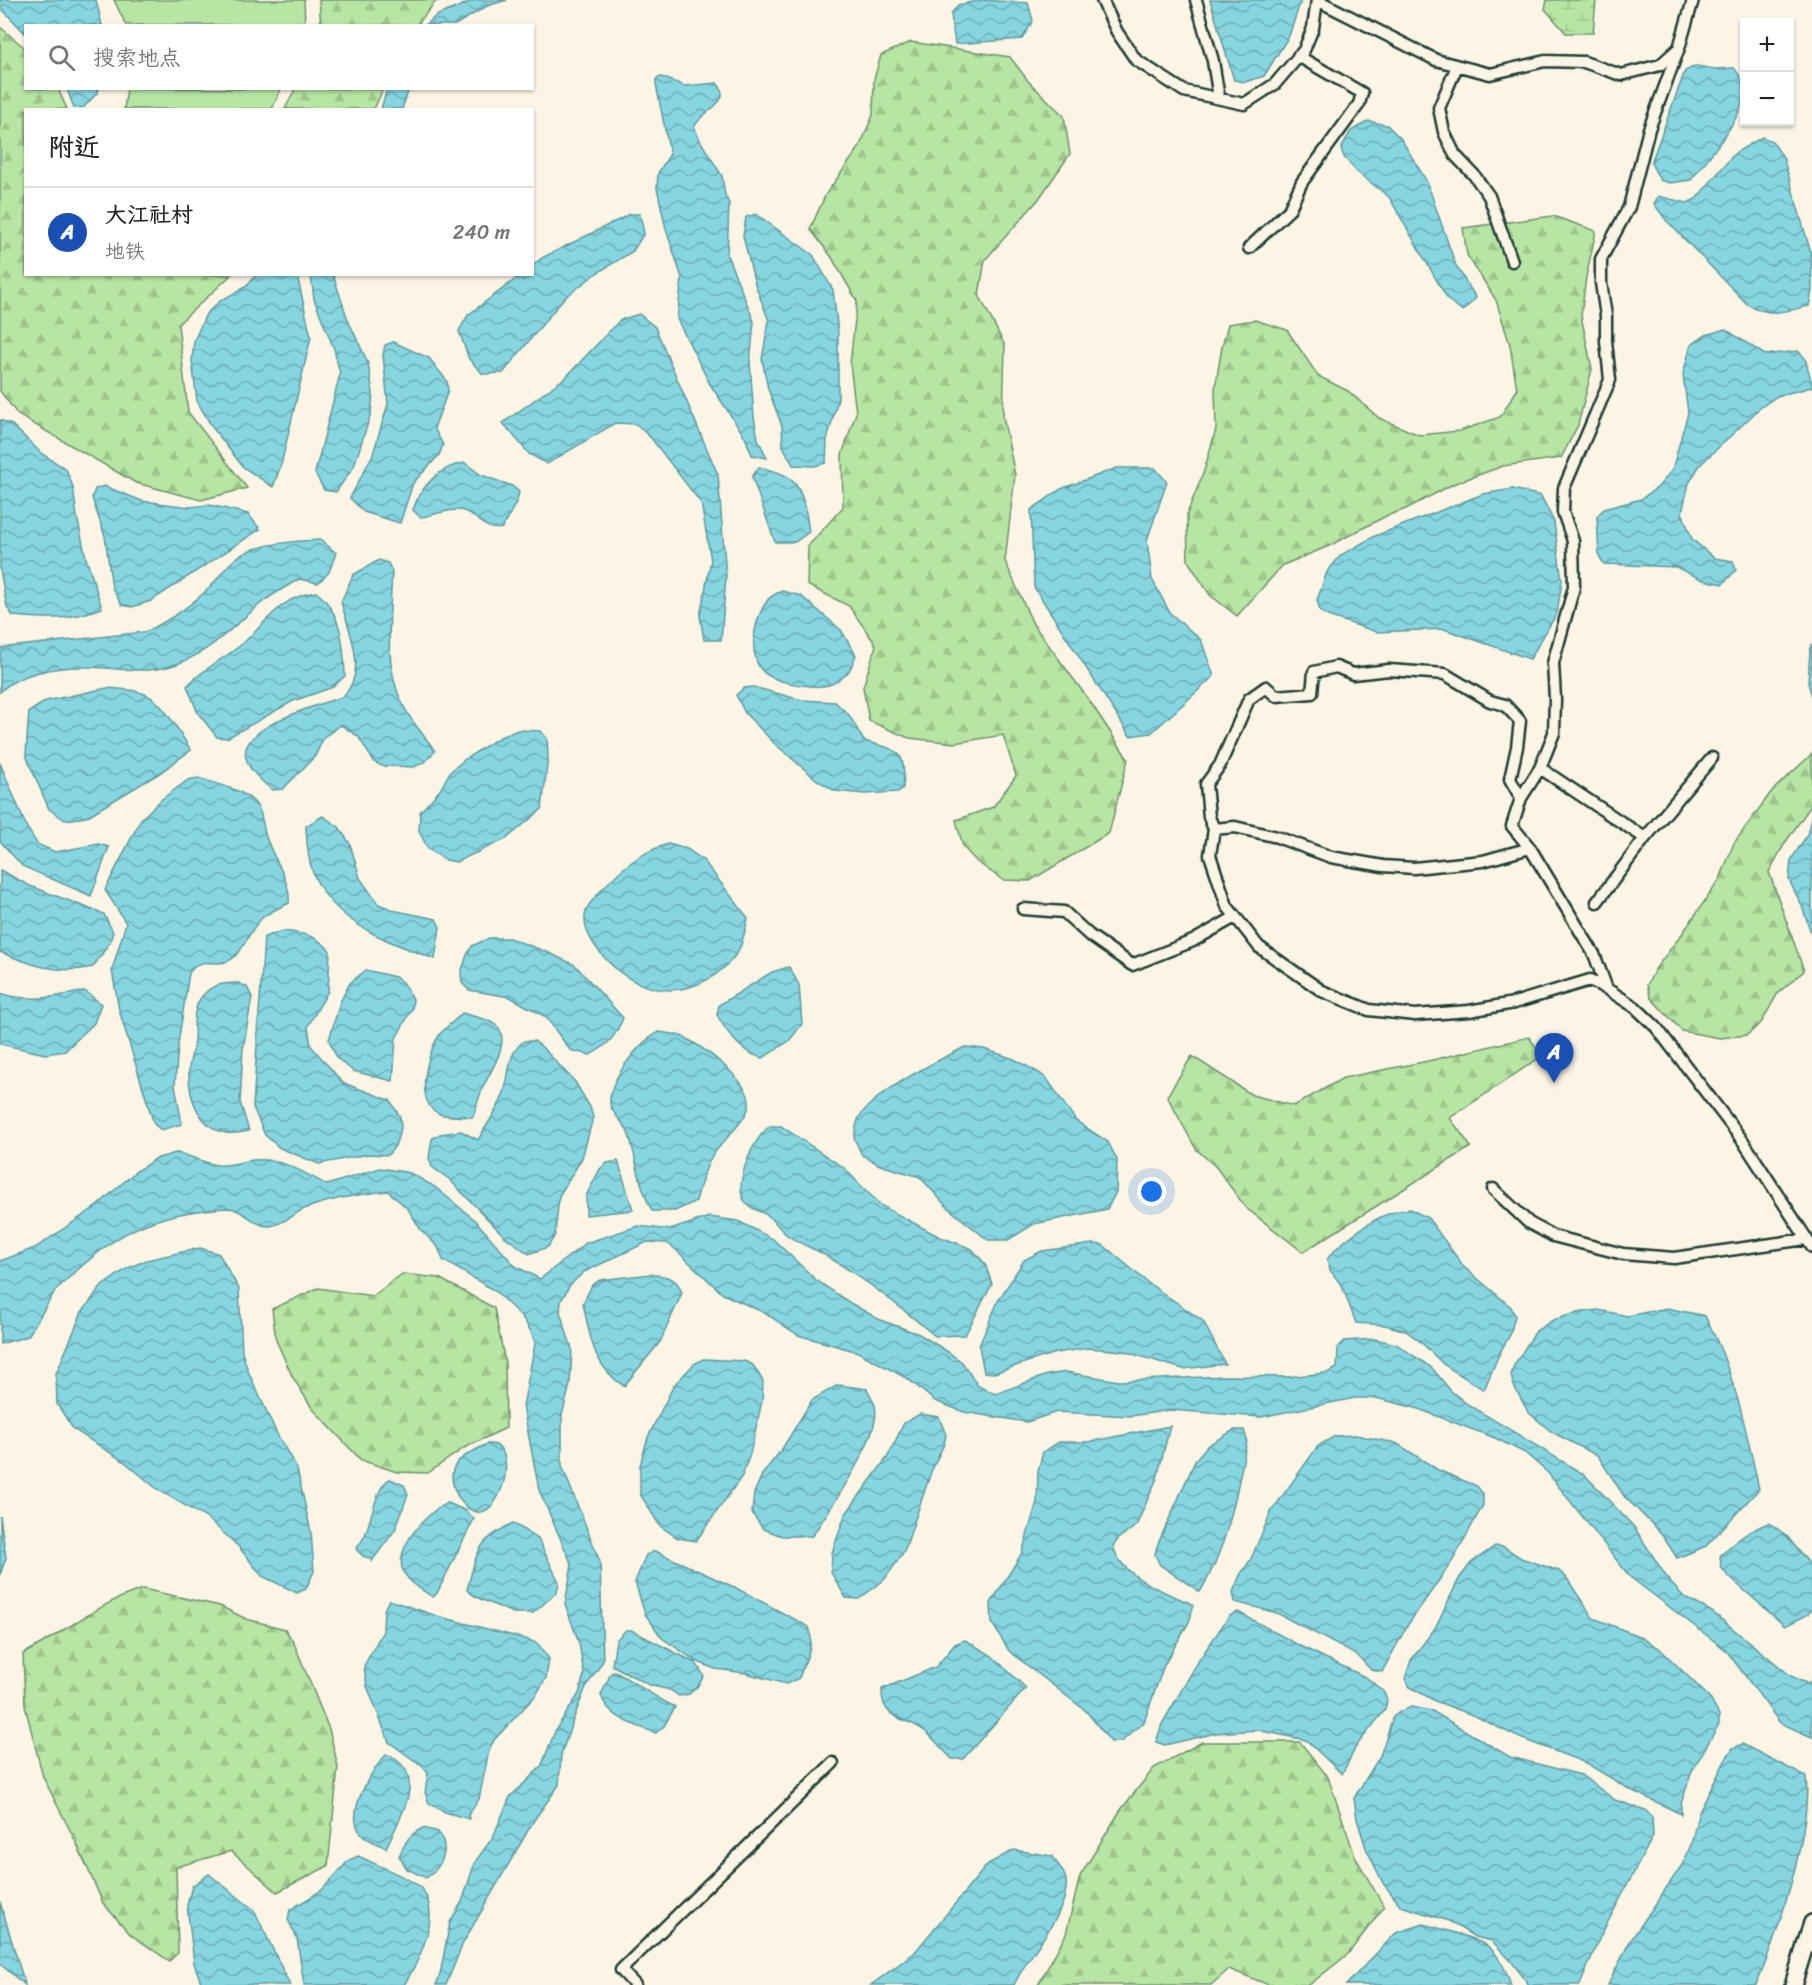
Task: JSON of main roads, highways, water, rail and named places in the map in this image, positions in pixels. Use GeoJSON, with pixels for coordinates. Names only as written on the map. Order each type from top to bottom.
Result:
{"type":"FeatureCollection","features":[{"type":"Feature","properties":{"kind":"main road"},"geometry":{"type":"LineString","coordinates":[[1793,1985],[1812,1923]]}},
{"type":"Feature","properties":{"kind":"water"},"geometry":{"type":"Polygon","coordinates":[[[0,0],[96,0],[102,24],[24,24],[24,32],[0,7],[0,0]]]}},
{"type":"Feature","properties":{"kind":"water"},"geometry":{"type":"Polygon","coordinates":[[[475,0],[507,0],[487,6],[457,24],[426,24],[436,16],[475,0]]]}},
{"type":"Feature","properties":{"kind":"water"},"geometry":{"type":"Polygon","coordinates":[[[982,0],[1028,3],[1033,21],[1022,39],[955,44],[951,14],[958,5],[982,0]]]}},
{"type":"Feature","properties":{"kind":"water"},"geometry":{"type":"Polygon","coordinates":[[[1210,0],[1301,0],[1289,36],[1264,76],[1245,82],[1234,80],[1210,0]]]}},
{"type":"Feature","properties":{"kind":"water"},"geometry":{"type":"Polygon","coordinates":[[[1696,66],[1715,69],[1734,68],[1740,77],[1740,108],[1723,138],[1691,180],[1670,183],[1660,180],[1651,163],[1685,71],[1696,66]]]}},
{"type":"Feature","properties":{"kind":"water"},"geometry":{"type":"Polygon","coordinates":[[[661,77],[685,86],[717,83],[721,89],[720,101],[694,127],[722,176],[729,204],[727,255],[754,321],[750,363],[754,417],[758,439],[767,458],[752,455],[745,437],[710,384],[677,319],[682,278],[666,229],[657,188],[658,173],[670,154],[656,84],[656,79],[661,77]]]}},
{"type":"Feature","properties":{"kind":"water"},"geometry":{"type":"Polygon","coordinates":[[[68,90],[99,90],[84,107],[74,108],[68,90]]]}},
{"type":"Feature","properties":{"kind":"water"},"geometry":{"type":"Polygon","coordinates":[[[387,90],[409,90],[402,108],[381,108],[387,90]]]}},
{"type":"Feature","properties":{"kind":"water"},"geometry":{"type":"Polygon","coordinates":[[[1368,121],[1387,125],[1401,139],[1427,182],[1456,266],[1476,298],[1463,311],[1448,300],[1389,197],[1357,172],[1344,157],[1341,148],[1351,131],[1368,121]]]}},
{"type":"Feature","properties":{"kind":"water"},"geometry":{"type":"Polygon","coordinates":[[[1762,137],[1772,141],[1783,157],[1811,253],[1812,290],[1809,306],[1770,312],[1747,304],[1666,220],[1654,204],[1658,196],[1687,203],[1696,199],[1735,153],[1762,137]]]}},
{"type":"Feature","properties":{"kind":"water"},"geometry":{"type":"Polygon","coordinates":[[[630,214],[640,214],[644,233],[633,251],[597,273],[563,299],[503,373],[483,374],[469,359],[459,331],[468,315],[520,276],[534,276],[534,264],[542,258],[630,214]]]}},
{"type":"Feature","properties":{"kind":"water"},"geometry":{"type":"Polygon","coordinates":[[[756,214],[813,255],[833,290],[838,333],[838,399],[827,440],[826,463],[814,466],[793,465],[783,446],[782,426],[768,389],[762,359],[769,321],[755,284],[743,236],[746,217],[756,214]]]}},
{"type":"Feature","properties":{"kind":"water"},"geometry":{"type":"Polygon","coordinates":[[[255,276],[297,276],[311,337],[281,465],[273,487],[243,467],[212,427],[197,401],[192,361],[194,341],[206,314],[220,301],[247,286],[255,276]]]}},
{"type":"Feature","properties":{"kind":"water"},"geometry":{"type":"Polygon","coordinates":[[[311,276],[333,276],[348,320],[368,363],[373,393],[371,413],[354,466],[336,492],[324,490],[315,473],[340,374],[334,349],[314,299],[311,276]]]}},
{"type":"Feature","properties":{"kind":"water"},"geometry":{"type":"Polygon","coordinates":[[[639,314],[655,327],[718,475],[726,576],[721,640],[704,640],[700,616],[711,560],[701,503],[651,438],[636,424],[615,423],[547,464],[529,454],[503,423],[566,377],[620,320],[639,314]]]}},
{"type":"Feature","properties":{"kind":"water"},"geometry":{"type":"Polygon","coordinates":[[[1725,329],[1765,355],[1798,351],[1805,358],[1812,384],[1812,387],[1777,396],[1760,408],[1700,465],[1689,483],[1682,512],[1692,539],[1714,558],[1733,561],[1736,570],[1723,584],[1703,580],[1676,567],[1604,564],[1599,556],[1597,516],[1604,509],[1641,499],[1658,487],[1672,470],[1688,413],[1683,374],[1691,345],[1706,335],[1725,329]]]}},
{"type":"Feature","properties":{"kind":"water"},"geometry":{"type":"Polygon","coordinates":[[[393,342],[429,358],[447,381],[448,391],[434,428],[443,445],[439,455],[413,483],[400,523],[364,512],[350,498],[373,454],[388,404],[383,355],[385,345],[393,342]]]}},
{"type":"Feature","properties":{"kind":"water"},"geometry":{"type":"Polygon","coordinates":[[[0,420],[12,425],[42,454],[66,469],[73,487],[86,558],[102,608],[68,617],[48,618],[13,616],[7,607],[0,570],[0,420]]]}},
{"type":"Feature","properties":{"kind":"water"},"geometry":{"type":"Polygon","coordinates":[[[465,463],[481,475],[512,486],[519,492],[517,501],[502,528],[491,528],[464,511],[448,511],[420,517],[413,510],[426,485],[447,468],[465,463]]]}},
{"type":"Feature","properties":{"kind":"water"},"geometry":{"type":"Polygon","coordinates":[[[759,467],[786,476],[797,486],[805,509],[809,532],[795,542],[775,542],[752,477],[759,467]]]}},
{"type":"Feature","properties":{"kind":"water"},"geometry":{"type":"Polygon","coordinates":[[[1117,468],[1155,468],[1167,482],[1147,540],[1152,579],[1170,613],[1201,640],[1214,676],[1151,733],[1130,736],[1034,587],[1031,510],[1061,489],[1117,468]]]}},
{"type":"Feature","properties":{"kind":"water"},"geometry":{"type":"Polygon","coordinates":[[[104,486],[142,501],[190,507],[210,505],[248,514],[260,529],[151,601],[132,607],[122,605],[112,588],[105,536],[92,498],[95,489],[104,486]]]}},
{"type":"Feature","properties":{"kind":"water"},"geometry":{"type":"Polygon","coordinates":[[[1513,489],[1541,496],[1554,522],[1562,581],[1557,613],[1530,659],[1444,629],[1377,632],[1328,616],[1320,611],[1317,600],[1327,572],[1341,555],[1375,536],[1483,494],[1513,489]]]}},
{"type":"Feature","properties":{"kind":"water"},"geometry":{"type":"Polygon","coordinates":[[[321,540],[336,553],[329,572],[318,583],[299,579],[264,601],[206,648],[181,663],[147,670],[85,667],[51,669],[28,675],[8,685],[0,692],[0,648],[145,632],[171,618],[195,600],[232,562],[243,554],[264,546],[321,540]]]}},
{"type":"Feature","properties":{"kind":"water"},"geometry":{"type":"Polygon","coordinates":[[[379,560],[388,563],[392,572],[389,640],[397,690],[410,717],[435,751],[425,762],[414,767],[382,766],[374,762],[358,736],[341,725],[324,737],[315,756],[283,789],[272,790],[256,776],[250,767],[246,758],[247,747],[254,736],[282,718],[342,697],[350,687],[356,664],[355,651],[341,602],[353,575],[379,560]]]}},
{"type":"Feature","properties":{"kind":"water"},"geometry":{"type":"Polygon","coordinates":[[[782,591],[801,596],[841,630],[856,655],[849,671],[833,683],[822,686],[792,684],[773,678],[760,668],[754,652],[756,625],[767,601],[782,591]]]}},
{"type":"Feature","properties":{"kind":"water"},"geometry":{"type":"Polygon","coordinates":[[[316,592],[331,609],[340,630],[345,676],[333,687],[293,701],[227,738],[217,737],[198,713],[187,686],[242,644],[283,605],[292,599],[316,592]]]}},
{"type":"Feature","properties":{"kind":"water"},"geometry":{"type":"Polygon","coordinates":[[[1812,644],[1812,696],[1808,683],[1812,644]]]}},
{"type":"Feature","properties":{"kind":"water"},"geometry":{"type":"Polygon","coordinates":[[[753,687],[802,700],[835,702],[849,715],[864,741],[898,753],[903,765],[903,788],[898,792],[865,794],[835,791],[817,780],[774,743],[745,713],[736,695],[744,688],[753,687]]]}},
{"type":"Feature","properties":{"kind":"water"},"geometry":{"type":"Polygon","coordinates":[[[107,688],[136,691],[152,698],[177,727],[191,750],[158,774],[86,817],[65,820],[49,809],[26,754],[29,712],[46,701],[107,688]]]}},
{"type":"Feature","properties":{"kind":"water"},"geometry":{"type":"Polygon","coordinates":[[[518,730],[540,731],[547,738],[548,757],[542,809],[506,839],[456,862],[446,860],[428,849],[419,831],[420,812],[440,790],[450,772],[465,759],[500,737],[518,730]]]}},
{"type":"Feature","properties":{"kind":"water"},"geometry":{"type":"Polygon","coordinates":[[[0,763],[27,828],[37,844],[55,852],[99,844],[109,847],[91,896],[22,866],[0,841],[0,763]]]}},
{"type":"Feature","properties":{"kind":"water"},"geometry":{"type":"Polygon","coordinates":[[[198,778],[235,790],[248,797],[257,806],[269,845],[287,886],[289,903],[261,919],[239,952],[230,960],[219,963],[204,962],[194,967],[189,973],[178,1044],[175,1085],[182,1124],[161,1130],[154,1124],[119,1010],[112,970],[126,923],[105,890],[141,819],[162,799],[188,780],[198,778]]]}},
{"type":"Feature","properties":{"kind":"water"},"geometry":{"type":"Polygon","coordinates":[[[1812,814],[1812,936],[1802,906],[1789,880],[1791,860],[1807,835],[1812,814]]]}},
{"type":"Feature","properties":{"kind":"water"},"geometry":{"type":"Polygon","coordinates":[[[323,816],[339,827],[350,844],[360,878],[378,904],[397,911],[436,919],[440,927],[435,959],[370,932],[341,912],[329,899],[312,871],[307,841],[306,826],[323,816]]]}},
{"type":"Feature","properties":{"kind":"water"},"geometry":{"type":"Polygon","coordinates":[[[668,844],[687,849],[703,860],[748,918],[739,949],[723,969],[707,980],[672,990],[654,988],[636,982],[619,972],[594,944],[585,922],[586,910],[591,902],[621,870],[647,852],[668,844]]]}},
{"type":"Feature","properties":{"kind":"water"},"geometry":{"type":"Polygon","coordinates":[[[0,870],[30,886],[104,914],[113,932],[110,942],[93,967],[57,969],[34,965],[0,952],[0,870]]]}},
{"type":"Feature","properties":{"kind":"water"},"geometry":{"type":"Polygon","coordinates":[[[283,931],[309,936],[320,941],[330,951],[328,991],[308,1026],[311,1046],[343,1083],[390,1100],[400,1117],[401,1128],[395,1146],[388,1155],[368,1154],[319,1164],[280,1148],[265,1135],[253,1107],[264,937],[283,931]]]}},
{"type":"Feature","properties":{"kind":"water"},"geometry":{"type":"Polygon","coordinates":[[[489,938],[509,938],[575,965],[623,1018],[611,1040],[590,1055],[570,1050],[546,1017],[510,997],[469,990],[462,983],[461,973],[467,955],[472,946],[489,938]]]}},
{"type":"Feature","properties":{"kind":"water"},"geometry":{"type":"Polygon","coordinates":[[[789,967],[799,985],[802,1024],[789,1041],[763,1058],[741,1047],[725,1029],[717,1015],[719,1005],[772,972],[789,967]]]}},
{"type":"Feature","properties":{"kind":"water"},"geometry":{"type":"Polygon","coordinates":[[[366,970],[395,977],[403,983],[413,999],[412,1009],[396,1038],[393,1081],[353,1071],[337,1058],[329,1040],[340,1002],[350,983],[366,970]]]}},
{"type":"Feature","properties":{"kind":"water"},"geometry":{"type":"Polygon","coordinates":[[[238,983],[247,987],[252,997],[243,1049],[240,1102],[249,1131],[226,1133],[208,1124],[197,1109],[190,1090],[189,1067],[194,1043],[195,1011],[200,999],[215,986],[238,983]]]}},
{"type":"Feature","properties":{"kind":"water"},"geometry":{"type":"Polygon","coordinates":[[[85,991],[101,1004],[94,1023],[65,1051],[45,1054],[0,1044],[0,993],[32,998],[85,991]]]}},
{"type":"Feature","properties":{"kind":"water"},"geometry":{"type":"Polygon","coordinates":[[[462,1013],[481,1018],[498,1027],[502,1040],[498,1056],[482,1089],[473,1117],[440,1114],[431,1108],[425,1088],[425,1076],[431,1051],[443,1030],[462,1013]]]}},
{"type":"Feature","properties":{"kind":"water"},"geometry":{"type":"Polygon","coordinates":[[[659,1032],[681,1036],[712,1055],[743,1086],[748,1096],[749,1106],[738,1126],[711,1158],[696,1201],[675,1211],[652,1211],[641,1183],[629,1135],[613,1111],[610,1098],[618,1076],[633,1054],[642,1044],[659,1032]]]}},
{"type":"Feature","properties":{"kind":"water"},"geometry":{"type":"Polygon","coordinates":[[[524,1041],[534,1041],[542,1047],[575,1082],[590,1107],[593,1118],[582,1158],[559,1196],[555,1235],[548,1247],[529,1254],[504,1236],[449,1179],[432,1167],[429,1158],[432,1139],[440,1134],[461,1131],[478,1140],[502,1098],[511,1060],[524,1041]]]}},
{"type":"Feature","properties":{"kind":"water"},"geometry":{"type":"Polygon","coordinates":[[[965,1047],[984,1049],[1014,1059],[1039,1073],[1047,1079],[1076,1121],[1108,1142],[1117,1160],[1116,1192],[1107,1209],[1034,1224],[1008,1240],[988,1240],[947,1207],[920,1177],[880,1165],[862,1155],[854,1138],[858,1120],[865,1110],[890,1089],[965,1047]]]}},
{"type":"Feature","properties":{"kind":"water"},"geometry":{"type":"Polygon","coordinates":[[[770,1126],[781,1126],[844,1168],[880,1205],[938,1236],[972,1249],[985,1264],[992,1284],[965,1335],[935,1336],[869,1284],[827,1256],[794,1240],[767,1215],[746,1203],[742,1192],[742,1182],[747,1160],[758,1140],[770,1126]]]}},
{"type":"Feature","properties":{"kind":"water"},"geometry":{"type":"Polygon","coordinates":[[[176,1153],[221,1165],[253,1160],[283,1163],[327,1185],[380,1168],[410,1173],[435,1187],[475,1220],[515,1266],[540,1279],[586,1243],[638,1226],[670,1230],[709,1217],[738,1221],[773,1239],[816,1280],[852,1304],[880,1320],[919,1334],[945,1350],[962,1362],[978,1386],[995,1394],[1047,1375],[1066,1372],[1119,1381],[1226,1376],[1287,1377],[1327,1373],[1337,1368],[1338,1348],[1344,1341],[1375,1339],[1396,1344],[1432,1368],[1451,1391],[1467,1404],[1585,1475],[1634,1527],[1669,1581],[1684,1597],[1712,1612],[1791,1676],[1808,1684],[1812,1679],[1812,1737],[1780,1723],[1726,1650],[1630,1577],[1548,1473],[1525,1453],[1495,1438],[1416,1408],[1376,1398],[1355,1398],[1261,1417],[1171,1410],[1131,1416],[1057,1412],[1027,1422],[964,1412],[935,1401],[908,1379],[858,1352],[798,1335],[765,1313],[723,1294],[667,1243],[647,1242],[584,1272],[570,1285],[561,1301],[560,1312],[572,1349],[570,1385],[562,1415],[562,1466],[600,1562],[603,1661],[586,1687],[574,1717],[561,1755],[559,1785],[534,1820],[463,1943],[446,1985],[436,1985],[450,1922],[462,1902],[475,1862],[493,1837],[510,1797],[541,1767],[556,1729],[579,1694],[584,1674],[579,1643],[565,1604],[572,1565],[539,1490],[523,1406],[535,1344],[533,1335],[523,1318],[495,1291],[443,1260],[438,1247],[421,1230],[408,1209],[388,1191],[326,1202],[302,1210],[270,1226],[259,1224],[240,1211],[229,1208],[197,1211],[156,1220],[123,1235],[108,1245],[62,1284],[55,1291],[28,1336],[0,1344],[0,1261],[35,1248],[97,1206],[135,1172],[155,1159],[176,1153]]]}},
{"type":"Feature","properties":{"kind":"water"},"geometry":{"type":"Polygon","coordinates":[[[618,1161],[633,1210],[586,1215],[586,1196],[600,1169],[607,1163],[618,1161]]]}},
{"type":"Feature","properties":{"kind":"water"},"geometry":{"type":"Polygon","coordinates":[[[1410,1209],[1428,1218],[1464,1267],[1511,1307],[1515,1316],[1510,1335],[1484,1390],[1443,1364],[1406,1331],[1385,1325],[1356,1323],[1342,1286],[1330,1270],[1327,1260],[1356,1232],[1383,1216],[1410,1209]]]}},
{"type":"Feature","properties":{"kind":"water"},"geometry":{"type":"Polygon","coordinates":[[[1093,1244],[1103,1245],[1147,1282],[1203,1321],[1225,1364],[1183,1369],[1123,1351],[1089,1348],[1055,1353],[994,1373],[984,1372],[979,1346],[998,1301],[1024,1260],[1042,1251],[1093,1244]]]}},
{"type":"Feature","properties":{"kind":"water"},"geometry":{"type":"Polygon","coordinates":[[[200,1248],[219,1254],[239,1289],[242,1352],[248,1371],[277,1434],[297,1469],[311,1532],[314,1571],[306,1589],[297,1593],[262,1576],[238,1546],[208,1519],[157,1489],[125,1462],[73,1429],[57,1404],[56,1374],[82,1312],[102,1286],[128,1268],[147,1260],[200,1248]]]}},
{"type":"Feature","properties":{"kind":"water"},"geometry":{"type":"Polygon","coordinates":[[[651,1274],[674,1280],[682,1293],[660,1342],[624,1386],[606,1370],[594,1350],[583,1303],[592,1285],[600,1280],[651,1274]]]}},
{"type":"Feature","properties":{"kind":"water"},"geometry":{"type":"Polygon","coordinates":[[[1667,1308],[1705,1316],[1724,1357],[1731,1379],[1744,1422],[1759,1489],[1706,1546],[1677,1558],[1661,1533],[1624,1496],[1598,1456],[1552,1432],[1528,1412],[1513,1384],[1511,1375],[1514,1365],[1536,1331],[1553,1320],[1598,1310],[1628,1316],[1667,1308]]]}},
{"type":"Feature","properties":{"kind":"water"},"geometry":{"type":"Polygon","coordinates":[[[703,1359],[744,1361],[753,1365],[763,1381],[762,1401],[750,1454],[742,1476],[696,1541],[678,1538],[660,1526],[640,1494],[640,1465],[648,1437],[674,1385],[694,1364],[703,1359]]]}},
{"type":"Feature","properties":{"kind":"water"},"geometry":{"type":"Polygon","coordinates":[[[838,1385],[867,1389],[874,1404],[875,1419],[863,1453],[812,1536],[782,1536],[763,1529],[752,1513],[754,1493],[762,1475],[782,1449],[812,1400],[838,1385]]]}},
{"type":"Feature","properties":{"kind":"water"},"geometry":{"type":"Polygon","coordinates":[[[920,1414],[939,1417],[946,1435],[904,1552],[884,1580],[859,1599],[846,1598],[831,1572],[832,1553],[845,1515],[887,1458],[904,1423],[920,1414]]]}},
{"type":"Feature","properties":{"kind":"water"},"geometry":{"type":"Polygon","coordinates":[[[1170,1426],[1157,1478],[1136,1526],[1119,1538],[1113,1546],[1118,1557],[1135,1576],[1194,1605],[1189,1622],[1164,1665],[1144,1722],[1121,1742],[1111,1742],[1086,1711],[1009,1651],[992,1623],[991,1603],[1022,1553],[1037,1502],[1038,1471],[1043,1452],[1059,1442],[1088,1442],[1170,1426]]]}},
{"type":"Feature","properties":{"kind":"water"},"geometry":{"type":"Polygon","coordinates":[[[1234,1430],[1244,1430],[1247,1440],[1239,1479],[1225,1538],[1210,1575],[1200,1592],[1160,1565],[1155,1555],[1196,1459],[1208,1445],[1234,1430]]]}},
{"type":"Feature","properties":{"kind":"water"},"geometry":{"type":"Polygon","coordinates":[[[1355,1435],[1396,1443],[1438,1470],[1477,1486],[1483,1494],[1483,1505],[1453,1560],[1407,1626],[1382,1672],[1371,1670],[1358,1656],[1277,1613],[1235,1602],[1233,1592],[1240,1575],[1251,1559],[1271,1512],[1318,1446],[1335,1436],[1355,1435]]]}},
{"type":"Feature","properties":{"kind":"water"},"geometry":{"type":"Polygon","coordinates":[[[487,1444],[499,1447],[506,1468],[500,1492],[494,1502],[487,1510],[478,1512],[469,1509],[460,1500],[454,1488],[452,1476],[459,1461],[487,1444]]]}},
{"type":"Feature","properties":{"kind":"water"},"geometry":{"type":"Polygon","coordinates":[[[390,1479],[404,1485],[408,1494],[395,1530],[372,1561],[356,1549],[367,1531],[381,1489],[390,1479]]]}},
{"type":"Feature","properties":{"kind":"water"},"geometry":{"type":"Polygon","coordinates":[[[448,1503],[466,1511],[474,1519],[433,1597],[413,1584],[404,1573],[401,1564],[407,1543],[414,1532],[431,1514],[448,1503]]]}},
{"type":"Feature","properties":{"kind":"water"},"geometry":{"type":"Polygon","coordinates":[[[0,1516],[6,1558],[0,1575],[0,1516]]]}},
{"type":"Feature","properties":{"kind":"water"},"geometry":{"type":"Polygon","coordinates":[[[513,1523],[538,1539],[559,1582],[557,1592],[533,1613],[513,1613],[476,1597],[467,1590],[473,1565],[480,1549],[491,1536],[513,1523]]]}},
{"type":"Feature","properties":{"kind":"water"},"geometry":{"type":"Polygon","coordinates":[[[1769,1523],[1786,1535],[1812,1567],[1812,1610],[1785,1626],[1728,1576],[1721,1567],[1720,1556],[1725,1551],[1749,1532],[1769,1523]]]}},
{"type":"Feature","properties":{"kind":"water"},"geometry":{"type":"Polygon","coordinates":[[[1495,1546],[1504,1547],[1521,1558],[1559,1571],[1566,1577],[1593,1618],[1641,1637],[1659,1648],[1709,1697],[1719,1715],[1719,1724],[1692,1771],[1681,1804],[1681,1814],[1629,1789],[1586,1763],[1520,1738],[1475,1716],[1435,1701],[1410,1687],[1405,1679],[1411,1660],[1435,1628],[1459,1579],[1471,1563],[1495,1546]]]}},
{"type":"Feature","properties":{"kind":"water"},"geometry":{"type":"Polygon","coordinates":[[[655,1551],[736,1588],[809,1627],[810,1646],[799,1678],[786,1684],[746,1673],[715,1669],[696,1661],[662,1638],[645,1614],[635,1582],[646,1555],[655,1551]]]}},
{"type":"Feature","properties":{"kind":"water"},"geometry":{"type":"Polygon","coordinates":[[[389,1600],[437,1616],[529,1640],[538,1644],[549,1659],[546,1678],[536,1695],[494,1740],[489,1750],[479,1799],[468,1815],[469,1819],[445,1812],[429,1803],[425,1793],[428,1773],[389,1742],[367,1686],[364,1666],[383,1631],[384,1610],[389,1600]]]}},
{"type":"Feature","properties":{"kind":"water"},"geometry":{"type":"Polygon","coordinates":[[[1238,1612],[1300,1646],[1367,1678],[1383,1691],[1387,1700],[1385,1710],[1357,1745],[1342,1774],[1306,1740],[1257,1730],[1216,1733],[1165,1745],[1156,1742],[1162,1724],[1199,1660],[1229,1616],[1238,1612]]]}},
{"type":"Feature","properties":{"kind":"water"},"geometry":{"type":"Polygon","coordinates":[[[626,1630],[631,1630],[696,1663],[704,1676],[697,1687],[689,1694],[679,1696],[670,1690],[649,1685],[612,1665],[616,1640],[626,1630]]]}},
{"type":"Feature","properties":{"kind":"water"},"geometry":{"type":"Polygon","coordinates":[[[965,1640],[991,1655],[1026,1688],[963,1759],[952,1759],[926,1732],[897,1717],[886,1708],[882,1689],[936,1667],[955,1644],[965,1640]]]}},
{"type":"Feature","properties":{"kind":"water"},"geometry":{"type":"Polygon","coordinates":[[[615,1672],[675,1707],[664,1726],[656,1733],[623,1720],[605,1703],[601,1695],[611,1673],[615,1672]]]}},
{"type":"Feature","properties":{"kind":"water"},"geometry":{"type":"Polygon","coordinates":[[[1411,1707],[1432,1711],[1510,1757],[1581,1775],[1615,1800],[1645,1810],[1652,1817],[1653,1836],[1600,1937],[1580,1985],[1529,1985],[1492,1941],[1475,1937],[1449,1921],[1401,1906],[1383,1883],[1366,1848],[1357,1819],[1354,1798],[1380,1756],[1393,1717],[1411,1707]]]}},
{"type":"Feature","properties":{"kind":"water"},"geometry":{"type":"Polygon","coordinates":[[[1742,1744],[1806,1777],[1804,1825],[1799,1853],[1783,1911],[1756,1985],[1608,1985],[1629,1943],[1682,1865],[1691,1845],[1698,1814],[1727,1757],[1733,1748],[1742,1744]]]}},
{"type":"Feature","properties":{"kind":"water"},"geometry":{"type":"Polygon","coordinates":[[[386,1755],[398,1761],[406,1770],[409,1792],[386,1848],[369,1840],[361,1833],[357,1825],[356,1814],[367,1781],[386,1755]]]}},
{"type":"Feature","properties":{"kind":"water"},"geometry":{"type":"Polygon","coordinates":[[[423,1828],[438,1832],[444,1845],[440,1863],[426,1878],[407,1869],[399,1856],[408,1839],[423,1828]]]}},
{"type":"Feature","properties":{"kind":"water"},"geometry":{"type":"Polygon","coordinates":[[[1014,1850],[1052,1856],[1066,1880],[1065,1893],[1055,1920],[1014,1985],[871,1985],[914,1953],[988,1864],[1014,1850]]]}},
{"type":"Feature","properties":{"kind":"water"},"geometry":{"type":"Polygon","coordinates":[[[358,1856],[416,1884],[427,1897],[430,1909],[429,1923],[422,1950],[404,1985],[304,1985],[297,1938],[288,1920],[290,1910],[322,1890],[349,1860],[358,1856]]]}},
{"type":"Feature","properties":{"kind":"water"},"geometry":{"type":"Polygon","coordinates":[[[209,1874],[254,1910],[290,1985],[202,1985],[194,1963],[187,1905],[192,1886],[209,1874]]]}},
{"type":"Feature","properties":{"kind":"water"},"geometry":{"type":"Polygon","coordinates":[[[0,1902],[25,1985],[0,1964],[0,1902]]]}},
{"type":"Feature","properties":{"kind":"water"},"geometry":{"type":"Polygon","coordinates":[[[1424,1924],[1485,1944],[1500,1960],[1511,1985],[1346,1985],[1396,1933],[1424,1924]]]}},
{"type":"Feature","properties":{"kind":"place","name":"大江社村"},"geometry":{"type":"Point","coordinates":[1554,1083]}}]}
